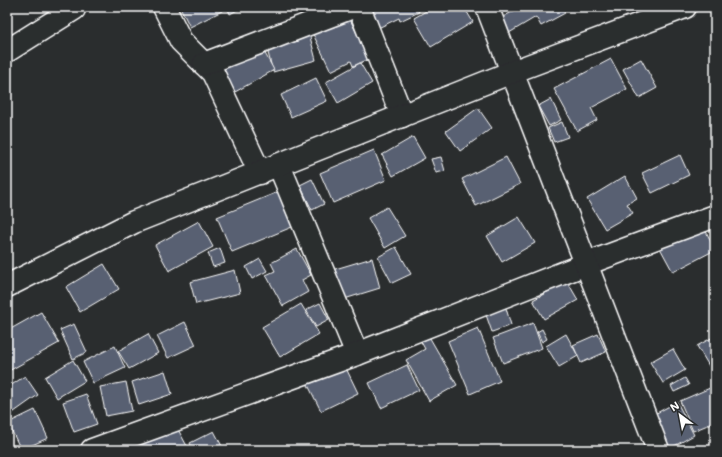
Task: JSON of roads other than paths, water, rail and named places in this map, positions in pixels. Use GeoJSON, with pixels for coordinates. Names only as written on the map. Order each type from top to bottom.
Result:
{"type":"FeatureCollection","features":[{"type":"Feature","properties":{"kind":"street"},"geometry":{"type":"LineString","coordinates":[[164,7],[181,41],[213,73],[269,169],[357,354]]}},
{"type":"Feature","properties":{"kind":"street"},"geometry":{"type":"LineString","coordinates":[[204,64],[353,7]]}},
{"type":"Feature","properties":{"kind":"street"},"geometry":{"type":"LineString","coordinates":[[359,7],[402,116]]}},
{"type":"Feature","properties":{"kind":"street"},"geometry":{"type":"LineString","coordinates":[[487,7],[658,450]]}},
{"type":"Feature","properties":{"kind":"street"},"geometry":{"type":"LineString","coordinates":[[7,286],[134,222],[512,72],[685,7]]}},
{"type":"Feature","properties":{"kind":"street"},"geometry":{"type":"LineString","coordinates":[[7,51],[74,9]]}},
{"type":"Feature","properties":{"kind":"street"},"geometry":{"type":"LineString","coordinates":[[92,450],[357,354],[586,264],[715,216]]}}]}
